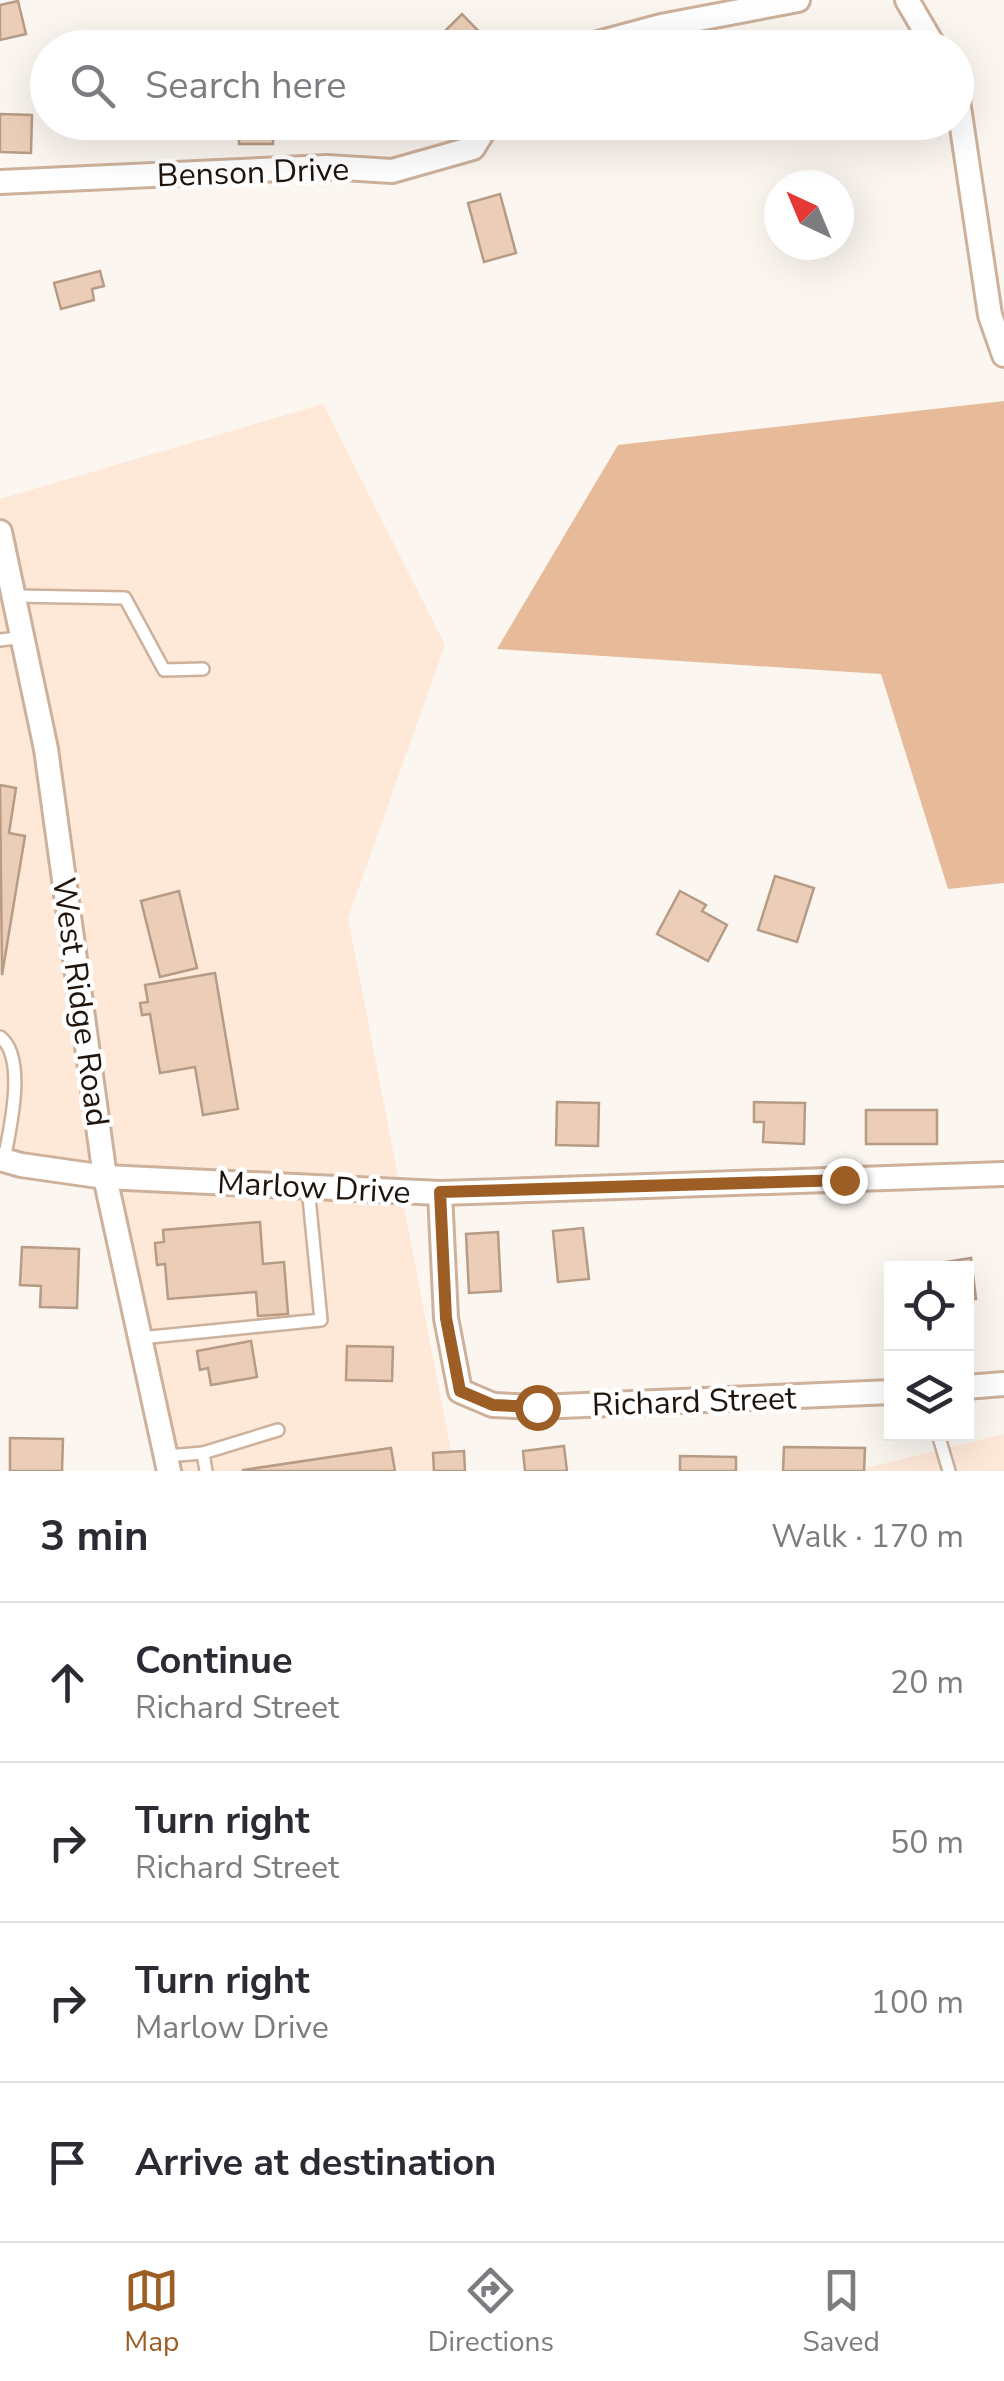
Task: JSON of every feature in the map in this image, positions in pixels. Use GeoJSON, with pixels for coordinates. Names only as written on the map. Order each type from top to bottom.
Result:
{"type":"FeatureCollection","features":[{"type":"Feature","properties":{"kind":"street"},"geometry":{"type":"LineString","coordinates":[[645,30],[798,0]]}},
{"type":"Feature","properties":{"kind":"street"},"geometry":{"type":"LineString","coordinates":[[907,0],[924,30]]}},
{"type":"Feature","properties":{"kind":"street","name":"Benson Drive"},"geometry":{"type":"LineString","coordinates":[[0,182],[328,167],[392,171],[473,148],[478,140]]}},
{"type":"Feature","properties":{"kind":"street"},"geometry":{"type":"LineString","coordinates":[[964,140],[990,315],[1004,355]]}},
{"type":"Feature","properties":{"kind":"street","name":"West Ridge Road"},"geometry":{"type":"LineString","coordinates":[[0,532],[46,749],[105,1177],[168,1463]]}},
{"type":"Feature","properties":{"kind":"street","name":"Marlow Drive"},"geometry":{"type":"LineString","coordinates":[[2,1159],[105,1177],[440,1192],[1004,1174]]}},
{"type":"Feature","properties":{"kind":"street","name":"Richard Street"},"geometry":{"type":"LineString","coordinates":[[440,1192],[446,1318],[460,1391],[493,1405],[537,1407],[884,1392]]}},
{"type":"Feature","properties":{"kind":"street"},"geometry":{"type":"LineString","coordinates":[[974,1386],[1004,1384]]}},
{"type":"Feature","properties":{"kind":"lane"},"geometry":{"type":"LineString","coordinates":[[16,596],[124,598],[164,670],[203,669]]}},
{"type":"Feature","properties":{"kind":"lane"},"geometry":{"type":"LineString","coordinates":[[0,640],[24,637]]}},
{"type":"Feature","properties":{"kind":"lane"},"geometry":{"type":"LineString","coordinates":[[0,1036],[10,1044],[14,1061],[11,1126],[2,1159]]}},
{"type":"Feature","properties":{"kind":"lane"},"geometry":{"type":"LineString","coordinates":[[140,1338],[321,1320],[308,1186]]}},
{"type":"Feature","properties":{"kind":"lane"},"geometry":{"type":"LineString","coordinates":[[168,1463],[278,1430]]}},
{"type":"Feature","properties":{"kind":"lane"},"geometry":{"type":"LineString","coordinates":[[940,1441],[950,1471]]}},
{"type":"Feature","properties":{"kind":"lane"},"geometry":{"type":"LineString","coordinates":[[203,1452],[206,1471]]}},
{"type":"Feature","properties":{"kind":"shaded area"},"geometry":{"type":"Polygon","coordinates":[[[1004,401],[1004,883],[948,889],[881,674],[497,649],[618,445],[1004,401]]]}},
{"type":"Feature","properties":{"kind":"shaded area"},"geometry":{"type":"Polygon","coordinates":[[[323,404],[445,645],[348,918],[455,1471],[163,1471],[110,1180],[0,1149],[0,499],[323,404]]]}},
{"type":"Feature","properties":{"kind":"shaded area"},"geometry":{"type":"Polygon","coordinates":[[[1004,1434],[1004,1471],[854,1471],[1004,1434]]]}},
{"type":"Feature","properties":{"kind":"building"},"geometry":{"type":"Polygon","coordinates":[[[18,1],[26,34],[0,40],[0,5],[18,1]]]}},
{"type":"Feature","properties":{"kind":"building"},"geometry":{"type":"Polygon","coordinates":[[[462,14],[478,30],[446,30],[462,14]]]}},
{"type":"Feature","properties":{"kind":"building"},"geometry":{"type":"Polygon","coordinates":[[[0,114],[30,115],[31,153],[0,152],[0,114]]]}},
{"type":"Feature","properties":{"kind":"building"},"geometry":{"type":"Polygon","coordinates":[[[239,140],[273,140],[273,144],[239,144],[239,140]]]}},
{"type":"Feature","properties":{"kind":"building"},"geometry":{"type":"Polygon","coordinates":[[[500,194],[516,253],[484,262],[468,203],[500,194]]]}},
{"type":"Feature","properties":{"kind":"building"},"geometry":{"type":"Polygon","coordinates":[[[100,271],[104,286],[92,289],[94,300],[61,309],[54,283],[100,271]]]}},
{"type":"Feature","properties":{"kind":"building"},"geometry":{"type":"Polygon","coordinates":[[[0,785],[16,788],[9,833],[25,836],[2,975],[0,785]]]}},
{"type":"Feature","properties":{"kind":"building"},"geometry":{"type":"Polygon","coordinates":[[[775,876],[814,888],[797,942],[758,930],[775,876]]]}},
{"type":"Feature","properties":{"kind":"building"},"geometry":{"type":"Polygon","coordinates":[[[179,891],[197,968],[160,977],[141,901],[179,891]]]}},
{"type":"Feature","properties":{"kind":"building"},"geometry":{"type":"Polygon","coordinates":[[[680,891],[706,905],[702,911],[727,925],[708,961],[657,934],[680,891]]]}},
{"type":"Feature","properties":{"kind":"building"},"geometry":{"type":"Polygon","coordinates":[[[215,973],[238,1109],[203,1115],[195,1067],[160,1073],[150,1014],[142,1015],[140,1003],[148,1002],[145,985],[215,973]]]}},
{"type":"Feature","properties":{"kind":"building"},"geometry":{"type":"Polygon","coordinates":[[[557,1102],[599,1103],[598,1146],[556,1145],[557,1102]]]}},
{"type":"Feature","properties":{"kind":"building"},"geometry":{"type":"Polygon","coordinates":[[[754,1102],[805,1103],[804,1144],[763,1142],[764,1122],[754,1122],[754,1102]]]}},
{"type":"Feature","properties":{"kind":"building"},"geometry":{"type":"Polygon","coordinates":[[[866,1110],[937,1110],[937,1144],[866,1144],[866,1110]]]}},
{"type":"Feature","properties":{"kind":"building"},"geometry":{"type":"Polygon","coordinates":[[[260,1222],[263,1264],[284,1262],[288,1314],[258,1316],[256,1292],[168,1299],[165,1264],[157,1265],[155,1243],[164,1242],[163,1230],[260,1222]]]}},
{"type":"Feature","properties":{"kind":"building"},"geometry":{"type":"Polygon","coordinates":[[[583,1228],[589,1279],[558,1282],[553,1231],[583,1228]]]}},
{"type":"Feature","properties":{"kind":"building"},"geometry":{"type":"Polygon","coordinates":[[[498,1232],[501,1291],[469,1293],[466,1234],[498,1232]]]}},
{"type":"Feature","properties":{"kind":"building"},"geometry":{"type":"Polygon","coordinates":[[[22,1247],[79,1249],[77,1308],[40,1307],[41,1286],[20,1285],[22,1247]]]}},
{"type":"Feature","properties":{"kind":"building"},"geometry":{"type":"Polygon","coordinates":[[[251,1341],[257,1377],[211,1385],[208,1368],[200,1370],[197,1351],[251,1341]]]}},
{"type":"Feature","properties":{"kind":"building"},"geometry":{"type":"Polygon","coordinates":[[[347,1346],[393,1347],[392,1381],[346,1380],[347,1346]]]}},
{"type":"Feature","properties":{"kind":"building"},"geometry":{"type":"Polygon","coordinates":[[[10,1438],[63,1439],[62,1471],[10,1471],[10,1438]]]}},
{"type":"Feature","properties":{"kind":"building"},"geometry":{"type":"Polygon","coordinates":[[[564,1446],[567,1471],[525,1471],[523,1451],[564,1446]]]}},
{"type":"Feature","properties":{"kind":"building"},"geometry":{"type":"Polygon","coordinates":[[[784,1447],[865,1448],[864,1471],[783,1471],[784,1447]]]}},
{"type":"Feature","properties":{"kind":"building"},"geometry":{"type":"Polygon","coordinates":[[[391,1448],[395,1471],[243,1471],[243,1470],[391,1448]]]}},
{"type":"Feature","properties":{"kind":"building"},"geometry":{"type":"Polygon","coordinates":[[[464,1451],[465,1471],[434,1471],[433,1453],[464,1451]]]}},
{"type":"Feature","properties":{"kind":"building"},"geometry":{"type":"Polygon","coordinates":[[[680,1456],[736,1457],[736,1471],[680,1471],[680,1456]]]}},
{"type":"Feature","properties":{"kind":"route"},"geometry":{"type":"LineString","coordinates":[[537,1407],[493,1405],[460,1391],[446,1318],[440,1192],[844,1180]]}}]}
